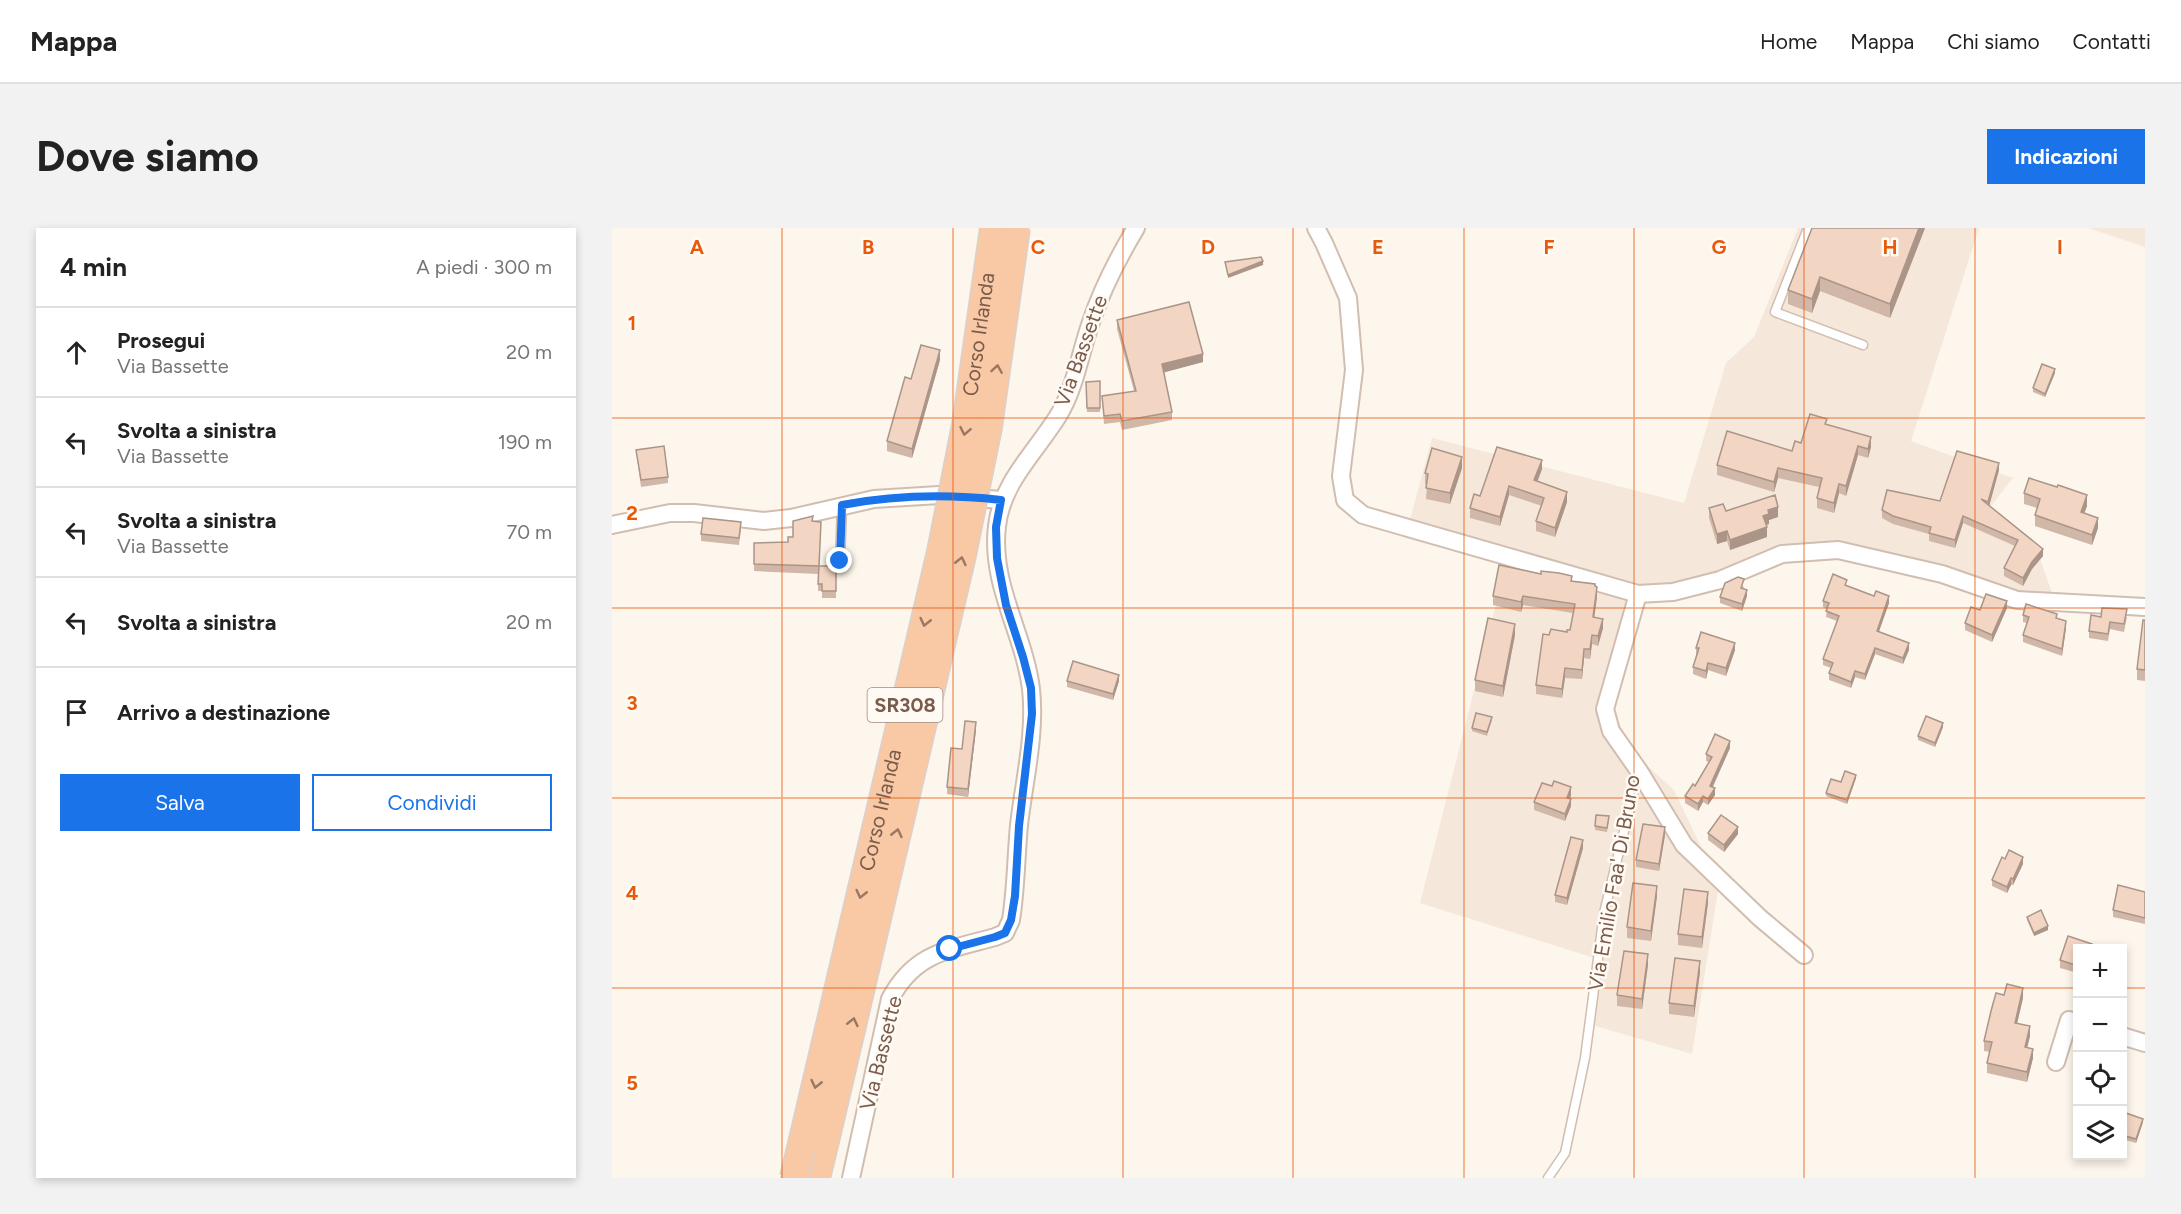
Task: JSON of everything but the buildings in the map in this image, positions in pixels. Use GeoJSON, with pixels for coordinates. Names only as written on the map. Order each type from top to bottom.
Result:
{"type":"FeatureCollection","features":[{"type":"Feature","properties":{"kind":"highway","name":"Corso Irlanda"},"geometry":{"type":"LineString","coordinates":[[794,1178],[941,552],[966,425],[994,228]]}},
{"type":"Feature","properties":{"kind":"highway","name":"Corso Irlanda"},"geometry":{"type":"LineString","coordinates":[[818,1178],[962,555],[988,427],[1016,228]]}},
{"type":"Feature","properties":{"kind":"street","name":"Via Bassette"},"geometry":{"type":"LineString","coordinates":[[851,1178],[890,999],[896,989],[905,977],[926,959],[950,949],[1005,933],[1011,920],[1032,714],[1031,688],[1006,605],[997,558],[996,527],[1001,500],[1019,470],[1060,413],[1104,288],[1136,228]]}},
{"type":"Feature","properties":{"kind":"street"},"geometry":{"type":"LineString","coordinates":[[1316,228],[1348,298],[1354,370],[1341,476],[1345,500],[1364,515],[1638,594],[1673,592],[1720,580],[1782,555],[1838,550],[1942,574],[2018,600],[2145,607]]}},
{"type":"Feature","properties":{"kind":"street"},"geometry":{"type":"LineString","coordinates":[[612,525],[670,513],[694,513],[764,521],[791,518],[874,499],[939,495],[1001,500]]}},
{"type":"Feature","properties":{"kind":"street","name":"Via Emilio Faa' Di Bruno"},"geometry":{"type":"LineString","coordinates":[[1634,790],[1639,771],[1611,731],[1605,709],[1638,594]]}},
{"type":"Feature","properties":{"kind":"street"},"geometry":{"type":"LineString","coordinates":[[1639,771],[1684,845],[1760,918],[1804,955]]}},
{"type":"Feature","properties":{"kind":"street"},"geometry":{"type":"LineString","coordinates":[[2056,1062],[2069,1020],[2073,1021]]}},
{"type":"Feature","properties":{"kind":"street"},"geometry":{"type":"LineString","coordinates":[[2127,1038],[2145,1043]]}},
{"type":"Feature","properties":{"kind":"lane"},"geometry":{"type":"LineString","coordinates":[[1808,228],[1775,312],[1863,345]]}},
{"type":"Feature","properties":{"kind":"lane"},"geometry":{"type":"LineString","coordinates":[[840,561],[842,505]]}},
{"type":"Feature","properties":{"kind":"lane","name":"Via Emilio Faa' Di Bruno"},"geometry":{"type":"LineString","coordinates":[[1548,1178],[1565,1153],[1585,1058],[1604,913],[1634,790]]}},
{"type":"Feature","properties":{"kind":"shaded area"},"geometry":{"type":"Polygon","coordinates":[[[1798,228],[1979,228],[1911,441],[2013,478],[1984,515],[2040,559],[2056,604],[1839,548],[1638,598],[1613,676],[1610,732],[1674,790],[1703,851],[1720,878],[1692,1054],[1585,1023],[1594,958],[1420,903],[1506,565],[1405,538],[1432,438],[1684,503],[1726,363],[1754,337],[1798,228]]]}},
{"type":"Feature","properties":{"kind":"shaded area"},"geometry":{"type":"Polygon","coordinates":[[[2088,228],[2145,228],[2145,247],[2088,228]]]}},
{"type":"Feature","properties":{"kind":"route"},"geometry":{"type":"LineString","coordinates":[[840,561],[842,505],[874,499],[939,495],[1001,500],[996,527],[997,558],[1006,605],[1031,688],[1032,714],[1019,826],[1015,896],[1011,920],[1005,933],[950,949]]}}]}
